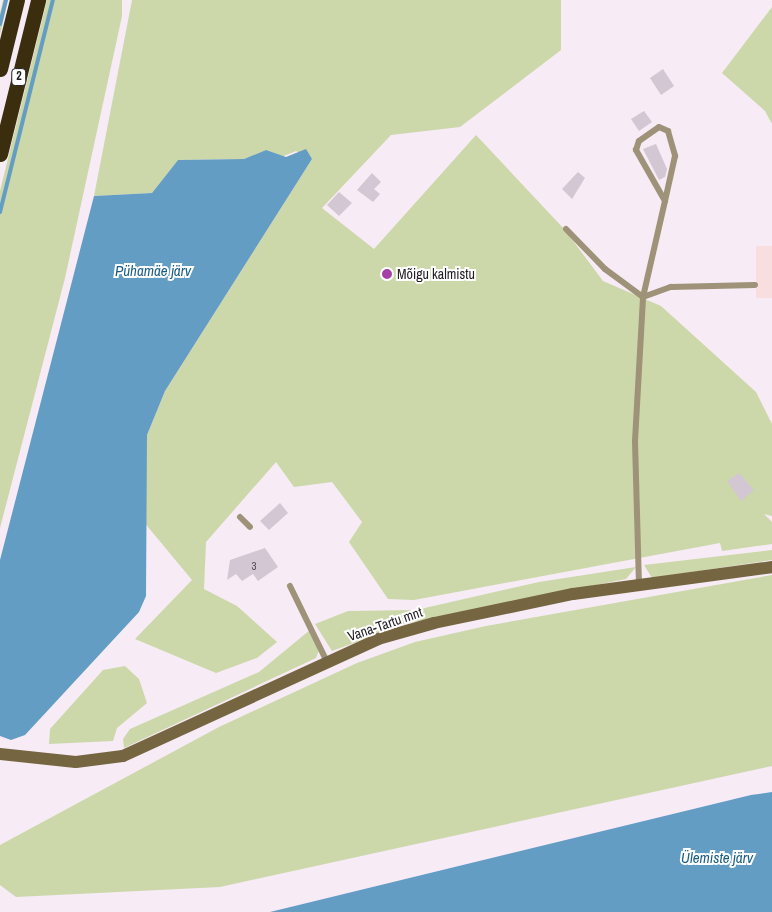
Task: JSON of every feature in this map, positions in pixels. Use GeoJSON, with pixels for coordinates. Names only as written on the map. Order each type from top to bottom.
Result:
{"type":"FeatureCollection","features":[{"type":"Feature","properties":{"kind":"highway","name":"2"},"geometry":{"type":"LineString","coordinates":[[0,69],[17,0]]}},
{"type":"Feature","properties":{"kind":"highway","name":"2"},"geometry":{"type":"LineString","coordinates":[[0,154],[38,0]]}},
{"type":"Feature","properties":{"kind":"street","name":"Vana-Tartu mnt"},"geometry":{"type":"LineString","coordinates":[[0,754],[92,761],[142,750],[378,639],[434,623],[639,585],[772,567]]}},
{"type":"Feature","properties":{"kind":"street","name":"Vana-Tartu mnt"},"geometry":{"type":"LineString","coordinates":[[0,749],[26,757]]}},
{"type":"Feature","properties":{"kind":"lane"},"geometry":{"type":"LineString","coordinates":[[639,585],[635,442],[643,297],[665,201],[675,156],[668,131],[659,127],[639,141],[636,150],[665,201]]}},
{"type":"Feature","properties":{"kind":"lane"},"geometry":{"type":"LineString","coordinates":[[566,229],[605,269],[643,297]]}},
{"type":"Feature","properties":{"kind":"lane"},"geometry":{"type":"LineString","coordinates":[[643,297],[671,287],[755,285]]}},
{"type":"Feature","properties":{"kind":"lane"},"geometry":{"type":"LineString","coordinates":[[240,517],[250,526]]}},
{"type":"Feature","properties":{"kind":"lane"},"geometry":{"type":"LineString","coordinates":[[290,586],[327,662]]}},
{"type":"Feature","properties":{"kind":"shaded area"},"geometry":{"type":"Polygon","coordinates":[[[756,246],[772,246],[772,298],[756,298],[756,246]]]}},
{"type":"Feature","properties":{"kind":"green space"},"geometry":{"type":"Polygon","coordinates":[[[3,0],[8,0],[0,35],[0,13],[3,0]]]}},
{"type":"Feature","properties":{"kind":"green space"},"geometry":{"type":"Polygon","coordinates":[[[47,0],[122,0],[122,16],[65,278],[0,528],[0,191],[47,0]]]}},
{"type":"Feature","properties":{"kind":"green space"},"geometry":{"type":"Polygon","coordinates":[[[132,0],[561,0],[561,50],[460,127],[391,135],[322,208],[374,249],[476,135],[565,230],[603,281],[661,306],[756,392],[772,424],[772,516],[764,514],[772,522],[772,544],[722,551],[720,543],[414,600],[388,599],[349,542],[362,522],[332,482],[294,487],[276,462],[206,542],[204,589],[237,606],[277,642],[257,658],[216,673],[135,639],[192,580],[143,521],[147,435],[165,391],[312,159],[296,151],[281,157],[266,150],[244,159],[178,160],[152,193],[94,196],[132,0]]]}},
{"type":"Feature","properties":{"kind":"green space"},"geometry":{"type":"Polygon","coordinates":[[[772,7],[772,124],[765,111],[722,73],[772,7]]]}},
{"type":"Feature","properties":{"kind":"green space"},"geometry":{"type":"Polygon","coordinates":[[[772,550],[772,560],[652,578],[644,565],[772,550]]]}},
{"type":"Feature","properties":{"kind":"green space"},"geometry":{"type":"Polygon","coordinates":[[[636,567],[626,579],[409,623],[332,651],[315,624],[348,611],[416,610],[539,582],[636,567]]]}},
{"type":"Feature","properties":{"kind":"green space"},"geometry":{"type":"Polygon","coordinates":[[[772,575],[772,766],[220,887],[16,897],[0,885],[0,845],[219,727],[357,663],[415,642],[486,626],[772,575]]]}},
{"type":"Feature","properties":{"kind":"green space"},"geometry":{"type":"Polygon","coordinates":[[[310,630],[319,650],[316,658],[124,748],[123,739],[130,729],[259,672],[310,630]]]}},
{"type":"Feature","properties":{"kind":"green space"},"geometry":{"type":"Polygon","coordinates":[[[125,666],[139,679],[147,703],[117,728],[113,741],[49,744],[50,729],[103,670],[125,666]]]}},
{"type":"Feature","properties":{"kind":"water","name":"Pühamäe järv"},"geometry":{"type":"Polygon","coordinates":[[[306,149],[312,159],[165,391],[147,435],[146,596],[139,612],[25,735],[11,740],[0,736],[0,560],[94,196],[152,193],[178,160],[244,159],[266,150],[286,157],[306,149]]]}},
{"type":"Feature","properties":{"kind":"water","name":"Ülemiste järv"},"geometry":{"type":"Polygon","coordinates":[[[772,792],[772,912],[270,912],[751,795],[772,792]]]}},
{"type":"Feature","properties":{"kind":"building"},"geometry":{"type":"Polygon","coordinates":[[[663,69],[674,86],[661,95],[650,78],[663,69]]]}},
{"type":"Feature","properties":{"kind":"building"},"geometry":{"type":"Polygon","coordinates":[[[644,111],[652,122],[639,131],[631,119],[644,111]]]}},
{"type":"Feature","properties":{"kind":"building"},"geometry":{"type":"Polygon","coordinates":[[[656,144],[667,169],[665,177],[659,180],[643,149],[656,144]]]}},
{"type":"Feature","properties":{"kind":"building"},"geometry":{"type":"Polygon","coordinates":[[[578,172],[585,178],[572,199],[562,189],[578,172]]]}},
{"type":"Feature","properties":{"kind":"building"},"geometry":{"type":"Polygon","coordinates":[[[372,173],[381,182],[374,189],[380,194],[373,202],[357,190],[372,173]]]}},
{"type":"Feature","properties":{"kind":"building"},"geometry":{"type":"Polygon","coordinates":[[[339,192],[352,203],[339,216],[327,205],[339,192]]]}},
{"type":"Feature","properties":{"kind":"building"},"geometry":{"type":"Polygon","coordinates":[[[739,473],[754,490],[741,501],[727,481],[739,473]]]}},
{"type":"Feature","properties":{"kind":"building"},"geometry":{"type":"Polygon","coordinates":[[[280,503],[288,513],[269,530],[260,521],[280,503]]]}},
{"type":"Feature","properties":{"kind":"building"},"geometry":{"type":"Polygon","coordinates":[[[265,548],[278,567],[258,581],[253,574],[242,581],[236,574],[227,580],[230,560],[265,548]]]}},
{"type":"Feature","properties":{"kind":"waterway"},"geometry":{"type":"LineString","coordinates":[[0,24],[6,0]]}},
{"type":"Feature","properties":{"kind":"waterway"},"geometry":{"type":"LineString","coordinates":[[0,212],[53,0]]}},
{"type":"Feature","properties":{"kind":"place","name":"Mõigu kalmistu"},"geometry":{"type":"Point","coordinates":[387,274]}}]}
